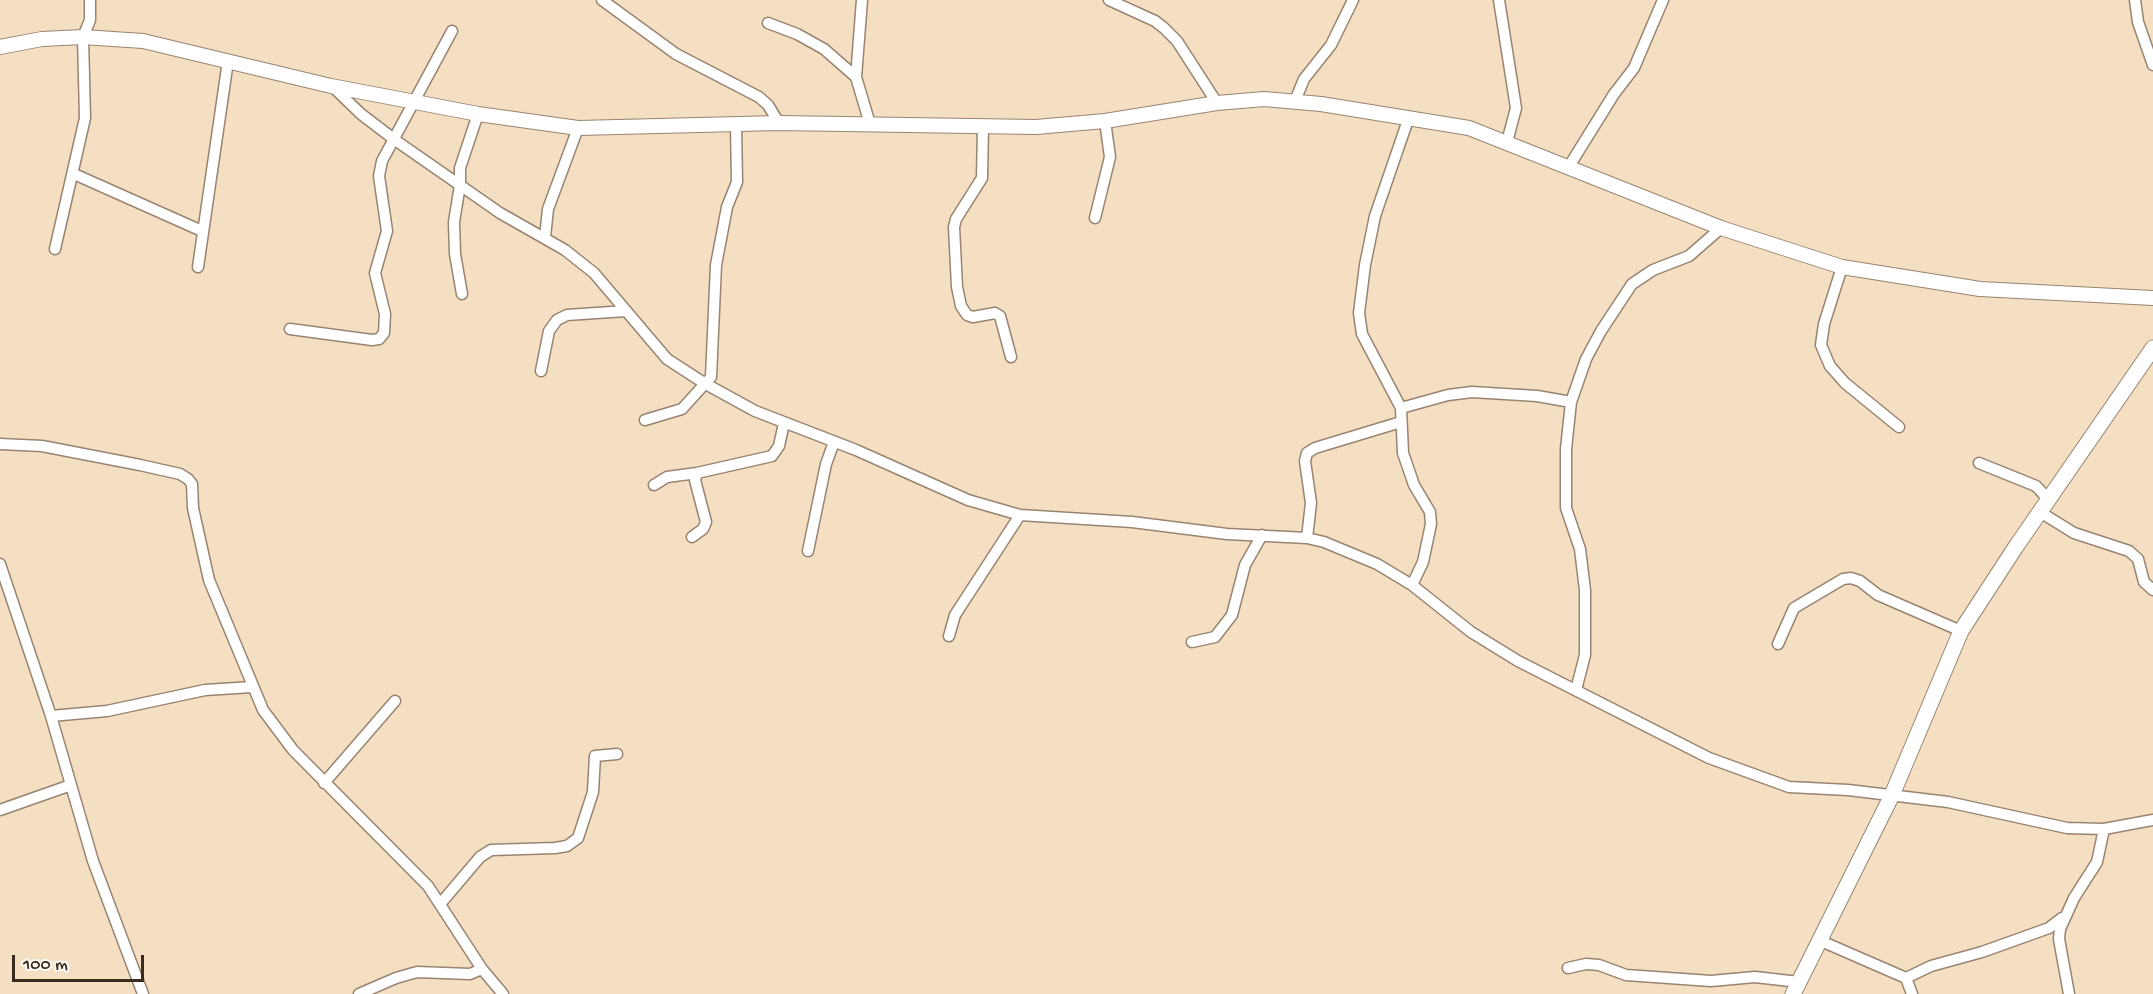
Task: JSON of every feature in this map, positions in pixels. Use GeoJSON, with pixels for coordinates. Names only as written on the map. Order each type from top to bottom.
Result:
{"type":"FeatureCollection","features":[{"type":"Feature","properties":{"kind":"main road"},"geometry":{"type":"LineString","coordinates":[[1796,988],[1821,942],[1892,795],[1961,632],[2153,348]]}},
{"type":"Feature","properties":{"kind":"street"},"geometry":{"type":"LineString","coordinates":[[55,249],[85,118],[83,37],[90,20],[90,0]]}},
{"type":"Feature","properties":{"kind":"street"},"geometry":{"type":"LineString","coordinates":[[602,0],[676,54],[759,97],[768,105],[779,123]]}},
{"type":"Feature","properties":{"kind":"street"},"geometry":{"type":"LineString","coordinates":[[862,0],[856,77],[870,124]]}},
{"type":"Feature","properties":{"kind":"street"},"geometry":{"type":"LineString","coordinates":[[1109,0],[1155,21],[1164,28],[1177,41],[1216,103]]}},
{"type":"Feature","properties":{"kind":"street"},"geometry":{"type":"LineString","coordinates":[[1296,101],[1304,79],[1331,45],[1353,0]]}},
{"type":"Feature","properties":{"kind":"street"},"geometry":{"type":"LineString","coordinates":[[1499,0],[1516,108],[1507,142]]}},
{"type":"Feature","properties":{"kind":"street"},"geometry":{"type":"LineString","coordinates":[[1568,168],[1614,94],[1634,68],[1663,0]]}},
{"type":"Feature","properties":{"kind":"street"},"geometry":{"type":"LineString","coordinates":[[2134,0],[2138,22],[2153,65]]}},
{"type":"Feature","properties":{"kind":"street"},"geometry":{"type":"LineString","coordinates":[[768,23],[797,34],[824,49],[856,77]]}},
{"type":"Feature","properties":{"kind":"street"},"geometry":{"type":"LineString","coordinates":[[290,329],[372,340],[379,339],[384,333],[385,314],[375,273],[387,231],[379,176],[382,161],[452,31]]}},
{"type":"Feature","properties":{"kind":"street"},"geometry":{"type":"LineString","coordinates":[[0,47],[42,39],[83,37],[143,41],[332,86],[416,100],[478,114],[578,128],[779,123],[983,128],[1105,121],[1216,103],[1264,99],[1296,101],[1469,128],[1721,228],[1842,267],[1980,289],[2153,298]]}},
{"type":"Feature","properties":{"kind":"street"},"geometry":{"type":"LineString","coordinates":[[198,267],[228,61]]}},
{"type":"Feature","properties":{"kind":"street"},"geometry":{"type":"LineString","coordinates":[[332,86],[361,114],[395,140],[500,213],[545,237],[594,273],[667,359],[704,383],[784,423],[856,450],[968,500],[1020,515],[1307,538],[1377,564],[1412,585],[1492,646],[1576,690],[1709,758],[1789,787],[1948,802],[2050,825],[2104,830],[2153,820]]}},
{"type":"Feature","properties":{"kind":"street"},"geometry":{"type":"LineString","coordinates":[[462,294],[455,254],[454,222],[460,185],[460,168],[478,114]]}},
{"type":"Feature","properties":{"kind":"street"},"geometry":{"type":"LineString","coordinates":[[1409,117],[1375,216],[1365,265],[1359,313],[1362,334],[1401,408],[1403,453],[1414,485],[1430,512],[1431,524],[1423,562],[1412,585]]}},
{"type":"Feature","properties":{"kind":"street"},"geometry":{"type":"LineString","coordinates":[[1095,218],[1110,157],[1105,121]]}},
{"type":"Feature","properties":{"kind":"street"},"geometry":{"type":"LineString","coordinates":[[645,420],[682,409],[711,377],[716,265],[727,207],[737,182],[736,125]]}},
{"type":"Feature","properties":{"kind":"street"},"geometry":{"type":"LineString","coordinates":[[545,237],[548,209],[578,128]]}},
{"type":"Feature","properties":{"kind":"street"},"geometry":{"type":"LineString","coordinates":[[983,128],[982,178],[960,212],[954,227],[957,287],[961,306],[967,315],[973,317],[994,313],[1000,316],[1011,357]]}},
{"type":"Feature","properties":{"kind":"street"},"geometry":{"type":"LineString","coordinates":[[74,174],[202,231]]}},
{"type":"Feature","properties":{"kind":"street"},"geometry":{"type":"LineString","coordinates":[[1576,690],[1585,655],[1585,590],[1580,549],[1566,508],[1566,449],[1571,402],[1586,359],[1601,331],[1632,284],[1653,270],[1689,256],[1721,228]]}},
{"type":"Feature","properties":{"kind":"street"},"geometry":{"type":"LineString","coordinates":[[1842,267],[1824,324],[1821,345],[1830,366],[1845,383],[1899,427]]}},
{"type":"Feature","properties":{"kind":"street"},"geometry":{"type":"LineString","coordinates":[[541,371],[549,331],[557,320],[567,315],[626,311]]}},
{"type":"Feature","properties":{"kind":"street"},"geometry":{"type":"LineString","coordinates":[[1401,408],[1448,395],[1472,393],[1537,396],[1571,402]]}},
{"type":"Feature","properties":{"kind":"street"},"geometry":{"type":"LineString","coordinates":[[1307,538],[1311,503],[1305,461],[1307,453],[1315,448],[1401,422]]}},
{"type":"Feature","properties":{"kind":"street"},"geometry":{"type":"LineString","coordinates":[[654,485],[667,477],[697,474],[772,456],[779,446],[784,423]]}},
{"type":"Feature","properties":{"kind":"street"},"geometry":{"type":"LineString","coordinates":[[808,551],[826,464],[834,442]]}},
{"type":"Feature","properties":{"kind":"street"},"geometry":{"type":"LineString","coordinates":[[0,444],[42,446],[180,474],[188,479],[192,484],[193,508],[209,580],[263,710],[293,750],[428,886],[482,969],[502,994]]}},
{"type":"Feature","properties":{"kind":"street"},"geometry":{"type":"LineString","coordinates":[[1979,463],[2036,486],[2049,500]]}},
{"type":"Feature","properties":{"kind":"street"},"geometry":{"type":"LineString","coordinates":[[692,537],[703,529],[706,522],[695,480],[697,474]]}},
{"type":"Feature","properties":{"kind":"street"},"geometry":{"type":"LineString","coordinates":[[2040,513],[2074,533],[2129,551],[2138,559],[2144,582],[2153,590]]}},
{"type":"Feature","properties":{"kind":"street"},"geometry":{"type":"LineString","coordinates":[[949,636],[955,615],[1020,515]]}},
{"type":"Feature","properties":{"kind":"street"},"geometry":{"type":"LineString","coordinates":[[1192,642],[1215,637],[1232,615],[1245,565],[1262,535]]}},
{"type":"Feature","properties":{"kind":"street"},"geometry":{"type":"LineString","coordinates":[[0,564],[51,716],[93,861],[143,994]]}},
{"type":"Feature","properties":{"kind":"street"},"geometry":{"type":"LineString","coordinates":[[1778,644],[1794,608],[1843,579],[1851,578],[1860,581],[1878,595],[1961,632]]}},
{"type":"Feature","properties":{"kind":"street"},"geometry":{"type":"LineString","coordinates":[[51,716],[119,709],[206,690],[252,687]]}},
{"type":"Feature","properties":{"kind":"street"},"geometry":{"type":"LineString","coordinates":[[324,783],[395,701]]}},
{"type":"Feature","properties":{"kind":"street"},"geometry":{"type":"LineString","coordinates":[[441,903],[480,857],[491,850],[555,848],[567,846],[578,838],[593,792],[595,756],[617,754]]}},
{"type":"Feature","properties":{"kind":"street"},"geometry":{"type":"LineString","coordinates":[[0,810],[71,786]]}},
{"type":"Feature","properties":{"kind":"street"},"geometry":{"type":"LineString","coordinates":[[2069,994],[2059,939],[2064,916],[2097,862],[2104,830]]}},
{"type":"Feature","properties":{"kind":"street"},"geometry":{"type":"LineString","coordinates":[[1906,978],[1931,966],[1982,952],[2049,928],[2064,916]]}},
{"type":"Feature","properties":{"kind":"street"},"geometry":{"type":"LineString","coordinates":[[1821,942],[1906,978],[1912,994]]}},
{"type":"Feature","properties":{"kind":"street"},"geometry":{"type":"LineString","coordinates":[[1568,968],[1586,964],[1599,965],[1626,975],[1712,981],[1755,977],[1796,988]]}},
{"type":"Feature","properties":{"kind":"street"},"geometry":{"type":"LineString","coordinates":[[359,994],[396,978],[417,972],[470,974],[482,969]]}}]}
